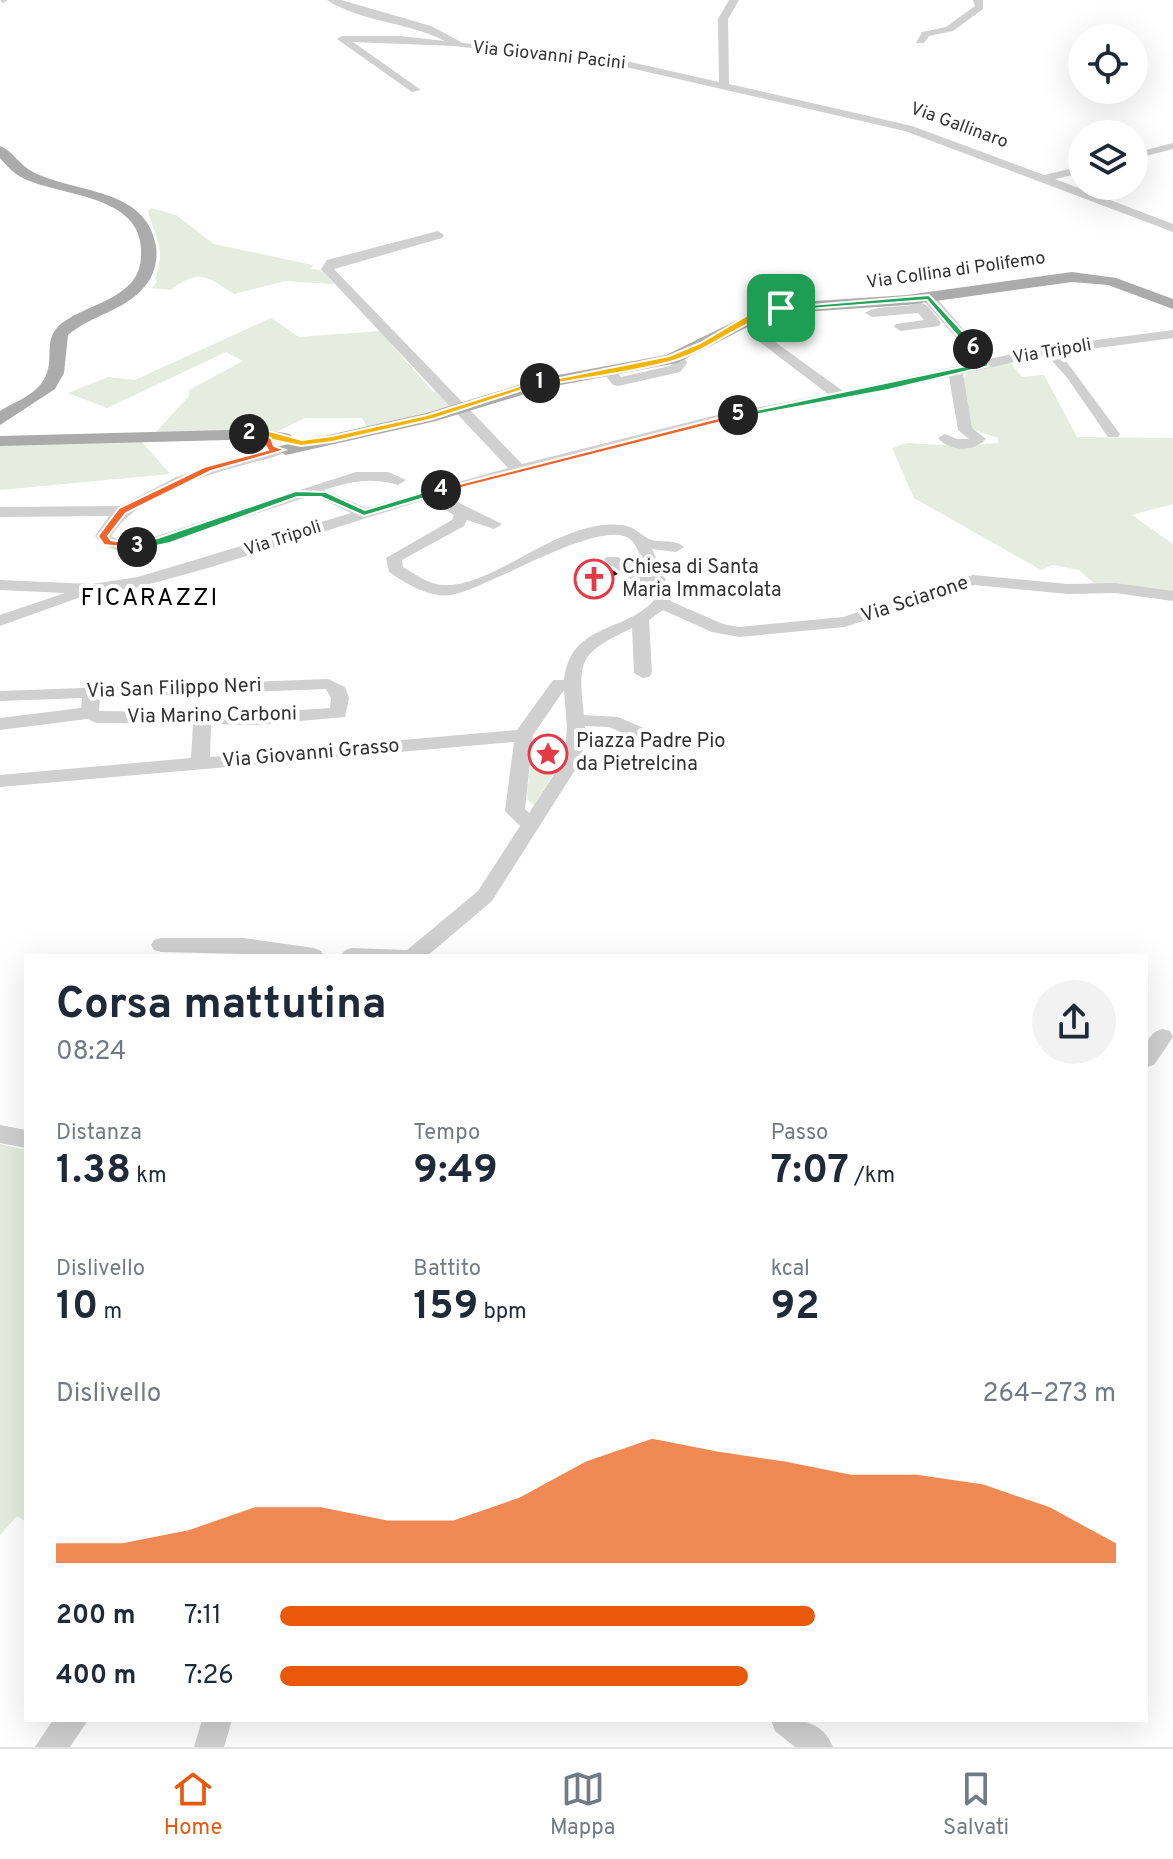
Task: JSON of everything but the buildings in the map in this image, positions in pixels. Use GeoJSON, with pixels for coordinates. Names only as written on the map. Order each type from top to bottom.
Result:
{"type":"FeatureCollection","features":[{"type":"Feature","properties":{"kind":"main road"},"geometry":{"type":"LineString","coordinates":[[0,150],[28,175],[120,205],[138,217],[148,239],[148,263],[143,279],[120,300],[60,334],[57,340],[58,363],[53,379],[33,398],[0,420]]}},
{"type":"Feature","properties":{"kind":"main road","name":"Via Collina di Polifemo"},"geometry":{"type":"LineString","coordinates":[[283,444],[332,439],[461,408],[542,383],[610,372],[678,356],[770,309],[922,302],[1034,280],[1072,277],[1121,284],[1173,303]]}},
{"type":"Feature","properties":{"kind":"main road"},"geometry":{"type":"LineString","coordinates":[[0,413],[33,398]]}},
{"type":"Feature","properties":{"kind":"main road"},"geometry":{"type":"LineString","coordinates":[[0,437],[244,435],[283,444]]}},
{"type":"Feature","properties":{"kind":"main road"},"geometry":{"type":"LineString","coordinates":[[0,437],[79,438]]}},
{"type":"Feature","properties":{"kind":"street","name":"Via Giovanni Pacini"},"geometry":{"type":"LineString","coordinates":[[332,0],[427,28],[461,46],[617,62],[724,84]]}},
{"type":"Feature","properties":{"kind":"street"},"geometry":{"type":"LineString","coordinates":[[724,84],[723,19],[734,0]]}},
{"type":"Feature","properties":{"kind":"street"},"geometry":{"type":"LineString","coordinates":[[920,41],[926,34],[949,29],[981,5],[978,0]]}},
{"type":"Feature","properties":{"kind":"street"},"geometry":{"type":"LineString","coordinates":[[416,90],[342,39],[392,39],[461,46]]}},
{"type":"Feature","properties":{"kind":"street","name":"Via Gallinaro"},"geometry":{"type":"LineString","coordinates":[[724,84],[908,128],[953,142],[1173,228]]}},
{"type":"Feature","properties":{"kind":"street"},"geometry":{"type":"LineString","coordinates":[[1148,152],[1173,146]]}},
{"type":"Feature","properties":{"kind":"street"},"geometry":{"type":"LineString","coordinates":[[1043,179],[1068,173]]}},
{"type":"Feature","properties":{"kind":"street"},"geometry":{"type":"LineString","coordinates":[[438,235],[331,263],[327,269],[517,468]]}},
{"type":"Feature","properties":{"kind":"street"},"geometry":{"type":"LineString","coordinates":[[872,313],[922,302]]}},
{"type":"Feature","properties":{"kind":"street"},"geometry":{"type":"LineString","coordinates":[[901,327],[934,323],[922,302]]}},
{"type":"Feature","properties":{"kind":"street"},"geometry":{"type":"LineString","coordinates":[[922,302],[986,364]]}},
{"type":"Feature","properties":{"kind":"street"},"geometry":{"type":"LineString","coordinates":[[754,331],[840,396]]}},
{"type":"Feature","properties":{"kind":"street","name":"Via Tripoli"},"geometry":{"type":"LineString","coordinates":[[0,585],[92,589],[139,582],[428,493],[713,420],[1050,350],[1173,334]]}},
{"type":"Feature","properties":{"kind":"street"},"geometry":{"type":"LineString","coordinates":[[1050,350],[1073,376],[1113,434]]}},
{"type":"Feature","properties":{"kind":"street"},"geometry":{"type":"LineString","coordinates":[[945,438],[956,443],[973,444],[979,439],[965,430],[955,371]]}},
{"type":"Feature","properties":{"kind":"street"},"geometry":{"type":"LineString","coordinates":[[283,444],[207,469],[123,511],[103,536],[107,542],[117,546],[139,547],[296,494],[313,493],[333,498],[364,513]]}},
{"type":"Feature","properties":{"kind":"street"},"geometry":{"type":"LineString","coordinates":[[313,493],[314,488],[353,476],[374,474],[398,480]]}},
{"type":"Feature","properties":{"kind":"street"},"geometry":{"type":"LineString","coordinates":[[428,493],[463,513],[494,524]]}},
{"type":"Feature","properties":{"kind":"street"},"geometry":{"type":"LineString","coordinates":[[0,512],[123,511]]}},
{"type":"Feature","properties":{"kind":"street"},"geometry":{"type":"LineString","coordinates":[[415,954],[485,896],[573,759],[577,736],[571,685],[575,659],[590,642],[640,619],[662,595],[642,543],[635,533],[594,531],[464,588],[449,590],[427,586],[395,569],[392,563],[400,553],[458,523],[463,513]]}},
{"type":"Feature","properties":{"kind":"street"},"geometry":{"type":"LineString","coordinates":[[642,543],[676,547]]}},
{"type":"Feature","properties":{"kind":"street","name":"Via Sciarone"},"geometry":{"type":"LineString","coordinates":[[612,560],[662,595],[718,628],[739,632],[845,622],[973,580],[1068,589],[1115,588],[1173,596]]}},
{"type":"Feature","properties":{"kind":"street"},"geometry":{"type":"LineString","coordinates":[[0,621],[92,589]]}},
{"type":"Feature","properties":{"kind":"street"},"geometry":{"type":"LineString","coordinates":[[640,619],[643,673]]}},
{"type":"Feature","properties":{"kind":"street","name":"Via San Filippo Neri"},"geometry":{"type":"LineString","coordinates":[[0,696],[328,684],[336,687],[340,698]]}},
{"type":"Feature","properties":{"kind":"street"},"geometry":{"type":"LineString","coordinates":[[531,825],[515,811],[524,735],[530,722],[559,684]]}},
{"type":"Feature","properties":{"kind":"street"},"geometry":{"type":"LineString","coordinates":[[90,713],[91,693]]}},
{"type":"Feature","properties":{"kind":"street","name":"Via Marino Carboni"},"geometry":{"type":"LineString","coordinates":[[0,724],[90,713],[97,717],[255,719],[339,713],[340,698]]}},
{"type":"Feature","properties":{"kind":"street"},"geometry":{"type":"LineString","coordinates":[[200,764],[202,718]]}},
{"type":"Feature","properties":{"kind":"street"},"geometry":{"type":"LineString","coordinates":[[575,720],[612,721],[653,739]]}},
{"type":"Feature","properties":{"kind":"street","name":"Via Giovanni Grasso"},"geometry":{"type":"LineString","coordinates":[[0,781],[524,735]]}},
{"type":"Feature","properties":{"kind":"street"},"geometry":{"type":"LineString","coordinates":[[161,945],[244,945],[301,954]]}},
{"type":"Feature","properties":{"kind":"street"},"geometry":{"type":"LineString","coordinates":[[1148,1056],[1162,1037]]}},
{"type":"Feature","properties":{"kind":"street"},"geometry":{"type":"LineString","coordinates":[[0,1134],[24,1139]]}},
{"type":"Feature","properties":{"kind":"street"},"geometry":{"type":"LineString","coordinates":[[50,1747],[71,1722]]}},
{"type":"Feature","properties":{"kind":"street"},"geometry":{"type":"LineString","coordinates":[[209,1747],[216,1722]]}},
{"type":"Feature","properties":{"kind":"street"},"geometry":{"type":"LineString","coordinates":[[788,1722],[818,1747]]}},
{"type":"Feature","properties":{"kind":"shaded area"},"geometry":{"type":"Polygon","coordinates":[[[151,208],[176,215],[214,244],[313,265],[311,269],[323,270],[334,284],[285,281],[234,294],[216,282],[196,277],[170,290],[152,288],[157,282],[160,251],[148,211],[151,208]]]}},
{"type":"Feature","properties":{"kind":"shaded area"},"geometry":{"type":"Polygon","coordinates":[[[271,318],[299,337],[380,331],[433,392],[440,391],[452,406],[367,427],[362,418],[305,418],[278,431],[155,433],[189,396],[189,390],[243,361],[226,352],[107,408],[68,393],[108,377],[135,380],[271,318]]]}},
{"type":"Feature","properties":{"kind":"shaded area"},"geometry":{"type":"Polygon","coordinates":[[[1010,362],[1022,377],[1044,375],[1077,437],[1173,438],[1173,504],[1132,515],[1173,544],[1173,592],[1095,584],[1079,570],[1053,565],[1041,570],[914,498],[892,448],[907,443],[961,446],[998,443],[998,438],[972,429],[963,378],[969,372],[1010,362]]]}},
{"type":"Feature","properties":{"kind":"shaded area"},"geometry":{"type":"Polygon","coordinates":[[[142,442],[170,474],[0,490],[0,444],[142,442]]]}},
{"type":"Feature","properties":{"kind":"shaded area"},"geometry":{"type":"Polygon","coordinates":[[[533,738],[542,739],[535,770],[542,775],[548,771],[559,750],[565,755],[534,805],[527,794],[533,738]]]}},
{"type":"Feature","properties":{"kind":"shaded area"},"geometry":{"type":"Polygon","coordinates":[[[0,1144],[24,1150],[24,1521],[17,1516],[0,1535],[0,1144]]]}},
{"type":"Feature","properties":{"kind":"place","name":"Chiesa di Santa Maria Immacolata"},"geometry":{"type":"Point","coordinates":[594,579]}},
{"type":"Feature","properties":{"kind":"place","name":"Piazza Padre Pio da Pietrelcina"},"geometry":{"type":"Point","coordinates":[548,754]}},
{"type":"Feature","properties":{"kind":"district","name":"FICARAZZI"},"geometry":{"type":"Point","coordinates":[150,599]}},
{"type":"Feature","properties":{"kind":"route"},"geometry":{"type":"LineString","coordinates":[[929,298],[986,364],[888,387],[713,420],[517,468],[364,513],[323,494],[303,493],[139,547],[117,546],[107,542],[103,536],[106,528],[123,511],[148,497],[207,469],[280,450],[270,448],[267,440],[244,435],[269,434],[292,442],[307,443],[430,417],[542,383],[671,359],[703,345],[756,314],[781,308],[929,298]]}}]}
